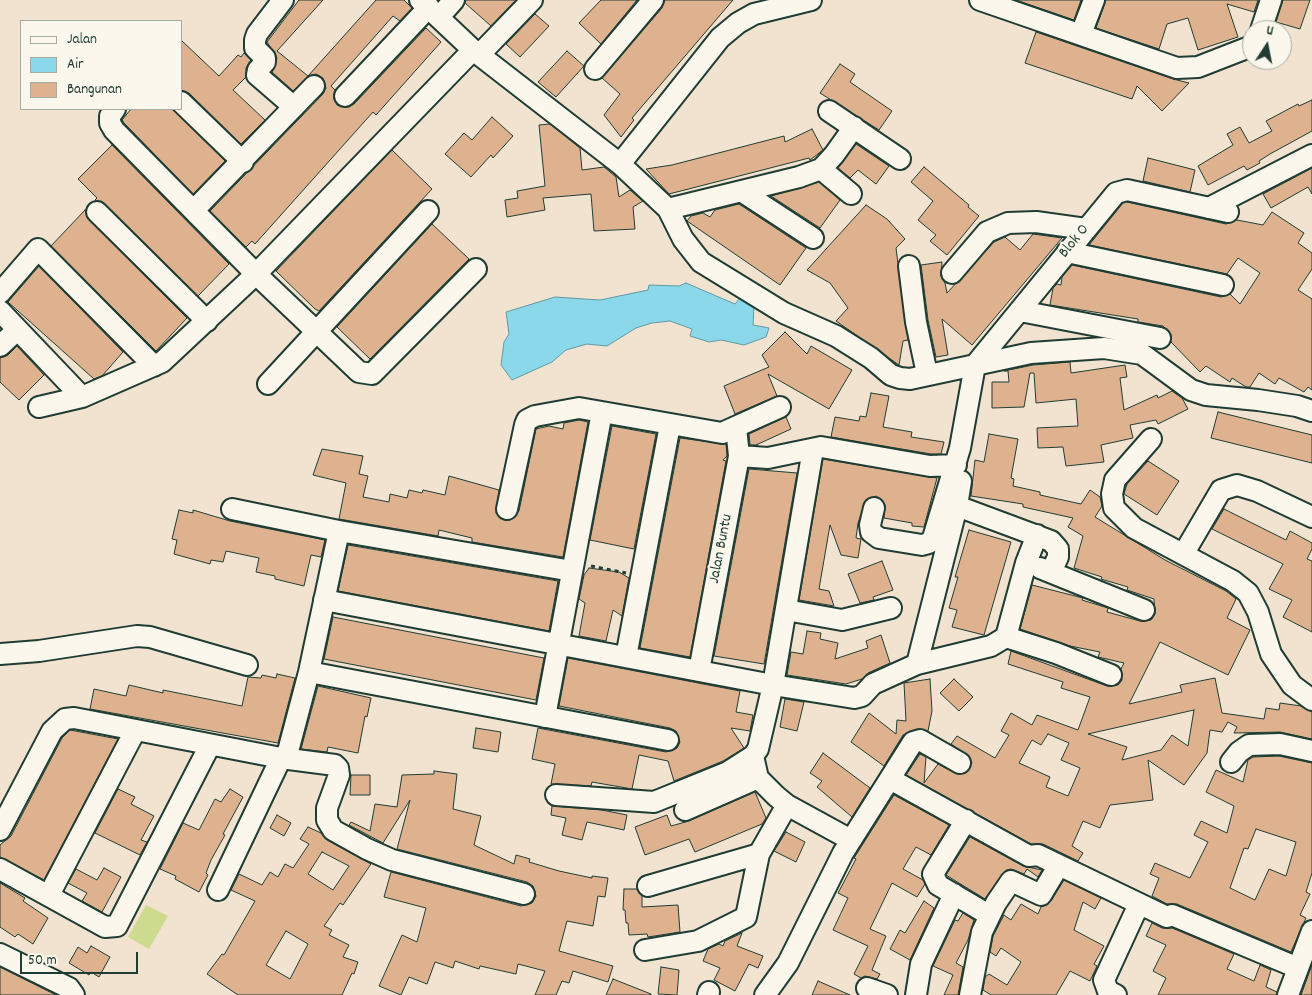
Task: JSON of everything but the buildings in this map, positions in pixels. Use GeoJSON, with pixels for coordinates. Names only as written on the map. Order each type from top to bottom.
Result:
{"type":"FeatureCollection","features":[{"type":"Feature","properties":{"kind":"street"},"geometry":{"type":"LineString","coordinates":[[284,0],[254,40],[255,48],[265,58],[265,62],[258,70],[257,75],[294,107]]}},
{"type":"Feature","properties":{"kind":"street"},"geometry":{"type":"LineString","coordinates":[[345,96],[429,8],[454,0]]}},
{"type":"Feature","properties":{"kind":"street"},"geometry":{"type":"LineString","coordinates":[[39,407],[82,397],[154,366],[207,321],[256,274],[476,53],[532,0]]}},
{"type":"Feature","properties":{"kind":"street"},"geometry":{"type":"LineString","coordinates":[[595,68],[651,0]]}},
{"type":"Feature","properties":{"kind":"street"},"geometry":{"type":"LineString","coordinates":[[620,164],[720,38],[738,23],[754,14],[812,0]]}},
{"type":"Feature","properties":{"kind":"street"},"geometry":{"type":"LineString","coordinates":[[980,0],[1177,68],[1187,69],[1242,50]]}},
{"type":"Feature","properties":{"kind":"street"},"geometry":{"type":"LineString","coordinates":[[1081,34],[1094,0]]}},
{"type":"Feature","properties":{"kind":"street"},"geometry":{"type":"LineString","coordinates":[[1264,20],[1271,0]]}},
{"type":"Feature","properties":{"kind":"street"},"geometry":{"type":"LineString","coordinates":[[429,8],[476,53],[620,164],[668,209],[683,239],[701,262],[784,313],[836,336],[891,375],[910,379],[1031,353],[1104,348],[1142,354],[1191,390],[1206,395],[1258,400],[1297,406],[1312,411]]}},
{"type":"Feature","properties":{"kind":"street"},"geometry":{"type":"LineString","coordinates":[[195,209],[243,162],[314,86]]}},
{"type":"Feature","properties":{"kind":"street"},"geometry":{"type":"LineString","coordinates":[[182,103],[243,162]]}},
{"type":"Feature","properties":{"kind":"street"},"geometry":{"type":"LineString","coordinates":[[114,110],[110,116],[110,123],[114,130],[195,209],[256,274],[356,370],[364,374],[372,374],[476,269]]}},
{"type":"Feature","properties":{"kind":"street"},"geometry":{"type":"LineString","coordinates":[[829,111],[900,160]]}},
{"type":"Feature","properties":{"kind":"street"},"geometry":{"type":"LineString","coordinates":[[668,209],[799,177],[820,169],[834,155],[854,127]]}},
{"type":"Feature","properties":{"kind":"street","name":"Blok O"},"geometry":{"type":"LineString","coordinates":[[975,365],[1116,193],[1122,190],[1218,210],[1312,155]]}},
{"type":"Feature","properties":{"kind":"street"},"geometry":{"type":"LineString","coordinates":[[820,169],[851,194]]}},
{"type":"Feature","properties":{"kind":"street"},"geometry":{"type":"LineString","coordinates":[[741,191],[813,238]]}},
{"type":"Feature","properties":{"kind":"street"},"geometry":{"type":"LineString","coordinates":[[268,384],[428,211]]}},
{"type":"Feature","properties":{"kind":"street"},"geometry":{"type":"LineString","coordinates":[[97,212],[207,321]]}},
{"type":"Feature","properties":{"kind":"street"},"geometry":{"type":"LineString","coordinates":[[952,274],[987,232],[1008,223],[1036,222],[1086,229]]}},
{"type":"Feature","properties":{"kind":"street"},"geometry":{"type":"LineString","coordinates":[[0,293],[38,249],[154,366]]}},
{"type":"Feature","properties":{"kind":"street"},"geometry":{"type":"LineString","coordinates":[[1067,252],[1223,286]]}},
{"type":"Feature","properties":{"kind":"street"},"geometry":{"type":"LineString","coordinates":[[909,266],[916,322],[927,374]]}},
{"type":"Feature","properties":{"kind":"street"},"geometry":{"type":"LineString","coordinates":[[0,311],[82,397]]}},
{"type":"Feature","properties":{"kind":"street"},"geometry":{"type":"LineString","coordinates":[[1020,311],[1160,338]]}},
{"type":"Feature","properties":{"kind":"street"},"geometry":{"type":"LineString","coordinates":[[0,346],[18,330]]}},
{"type":"Feature","properties":{"kind":"street"},"geometry":{"type":"LineString","coordinates":[[874,508],[870,524],[872,532],[880,538],[922,545],[929,543],[933,538],[956,465],[975,365]]}},
{"type":"Feature","properties":{"kind":"street"},"geometry":{"type":"LineString","coordinates":[[507,509],[527,420],[535,416],[571,407],[722,433],[780,407]]}},
{"type":"Feature","properties":{"kind":"street"},"geometry":{"type":"LineString","coordinates":[[545,717],[602,412]]}},
{"type":"Feature","properties":{"kind":"street"},"geometry":{"type":"LineString","coordinates":[[626,657],[670,425]]}},
{"type":"Feature","properties":{"kind":"street","name":"Jalan Buntu"},"geometry":{"type":"LineString","coordinates":[[699,671],[739,456],[736,427]]}},
{"type":"Feature","properties":{"kind":"street"},"geometry":{"type":"LineString","coordinates":[[1151,439],[1115,480],[1112,494],[1114,508],[1134,528],[1233,580],[1248,593],[1258,612],[1271,654],[1292,685],[1312,700]]}},
{"type":"Feature","properties":{"kind":"street"},"geometry":{"type":"LineString","coordinates":[[739,456],[768,458],[821,447],[930,466],[956,465]]}},
{"type":"Feature","properties":{"kind":"street"},"geometry":{"type":"LineString","coordinates":[[556,795],[654,802],[728,772],[753,756],[763,735],[773,685],[813,449]]}},
{"type":"Feature","properties":{"kind":"street"},"geometry":{"type":"LineString","coordinates":[[917,664],[957,506],[961,474],[956,465]]}},
{"type":"Feature","properties":{"kind":"street"},"geometry":{"type":"LineString","coordinates":[[1184,553],[1221,490],[1237,485],[1256,491],[1312,517]]}},
{"type":"Feature","properties":{"kind":"street"},"geometry":{"type":"LineString","coordinates":[[957,506],[1051,541],[1058,549],[1058,557],[1052,572]]}},
{"type":"Feature","properties":{"kind":"street"},"geometry":{"type":"LineString","coordinates":[[232,509],[339,531],[573,568]]}},
{"type":"Feature","properties":{"kind":"street"},"geometry":{"type":"LineString","coordinates":[[218,890],[283,758],[309,672],[339,531]]}},
{"type":"Feature","properties":{"kind":"street"},"geometry":{"type":"LineString","coordinates":[[324,600],[773,685],[854,698],[862,696],[873,684],[917,664],[991,646],[1006,637],[1026,563],[1036,535]]}},
{"type":"Feature","properties":{"kind":"street"},"geometry":{"type":"LineString","coordinates":[[1026,563],[1144,610]]}},
{"type":"Feature","properties":{"kind":"street"},"geometry":{"type":"LineString","coordinates":[[786,610],[842,620],[891,608]]}},
{"type":"Feature","properties":{"kind":"street"},"geometry":{"type":"LineString","coordinates":[[0,654],[39,652],[123,636],[137,636],[150,637],[247,665]]}},
{"type":"Feature","properties":{"kind":"street"},"geometry":{"type":"LineString","coordinates":[[1006,637],[1056,653],[1111,675]]}},
{"type":"Feature","properties":{"kind":"street"},"geometry":{"type":"LineString","coordinates":[[309,672],[668,740]]}},
{"type":"Feature","properties":{"kind":"street"},"geometry":{"type":"LineString","coordinates":[[0,830],[58,723],[65,719],[74,718],[210,745],[332,765],[338,768],[339,775],[327,808],[327,820],[333,830],[367,849],[392,860],[524,894]]}},
{"type":"Feature","properties":{"kind":"street"},"geometry":{"type":"LineString","coordinates":[[49,896],[135,731]]}},
{"type":"Feature","properties":{"kind":"street"},"geometry":{"type":"LineString","coordinates":[[765,995],[788,963],[851,840],[916,740],[960,763]]}},
{"type":"Feature","properties":{"kind":"street"},"geometry":{"type":"LineString","coordinates":[[1231,762],[1239,752],[1249,745],[1280,744],[1312,751]]}},
{"type":"Feature","properties":{"kind":"street"},"geometry":{"type":"LineString","coordinates":[[0,869],[105,927],[117,926],[210,745]]}},
{"type":"Feature","properties":{"kind":"street"},"geometry":{"type":"LineString","coordinates":[[753,756],[758,778],[787,805],[851,840]]}},
{"type":"Feature","properties":{"kind":"street"},"geometry":{"type":"LineString","coordinates":[[685,810],[758,778]]}},
{"type":"Feature","properties":{"kind":"street"},"geometry":{"type":"LineString","coordinates":[[890,779],[1029,856],[1038,855],[1167,917],[1172,915],[1298,968]]}},
{"type":"Feature","properties":{"kind":"street"},"geometry":{"type":"LineString","coordinates":[[645,950],[698,941],[746,917],[759,854],[787,805]]}},
{"type":"Feature","properties":{"kind":"street"},"geometry":{"type":"LineString","coordinates":[[966,820],[933,874],[938,885],[989,915]]}},
{"type":"Feature","properties":{"kind":"street"},"geometry":{"type":"LineString","coordinates":[[648,886],[759,854]]}},
{"type":"Feature","properties":{"kind":"street"},"geometry":{"type":"LineString","coordinates":[[970,995],[982,932],[989,915],[1011,881],[1041,895],[1059,865]]}},
{"type":"Feature","properties":{"kind":"street"},"geometry":{"type":"LineString","coordinates":[[916,995],[921,964],[954,894]]}},
{"type":"Feature","properties":{"kind":"street"},"geometry":{"type":"LineString","coordinates":[[1116,995],[1108,991],[1104,980],[1139,904]]}},
{"type":"Feature","properties":{"kind":"street"},"geometry":{"type":"LineString","coordinates":[[1288,995],[1312,931]]}},
{"type":"Feature","properties":{"kind":"street"},"geometry":{"type":"LineString","coordinates":[[0,954],[69,988],[73,991],[74,995]]}},
{"type":"Feature","properties":{"kind":"street"},"geometry":{"type":"LineString","coordinates":[[867,988],[887,995]]}},
{"type":"Feature","properties":{"kind":"path"},"geometry":{"type":"LineString","coordinates":[[573,568],[642,576]]}},
{"type":"Feature","properties":{"kind":"green space"},"geometry":{"type":"Polygon","coordinates":[[[146,905],[168,916],[149,949],[128,937],[146,905]]]}},
{"type":"Feature","properties":{"kind":"water"},"geometry":{"type":"Polygon","coordinates":[[[686,283],[735,304],[740,298],[754,306],[753,325],[769,328],[766,337],[744,345],[721,340],[709,342],[690,336],[692,329],[670,321],[652,323],[636,328],[607,346],[587,344],[566,350],[552,362],[512,380],[501,365],[504,342],[509,334],[506,312],[555,297],[600,300],[648,290],[649,285],[679,286],[686,283]]]}}]}
